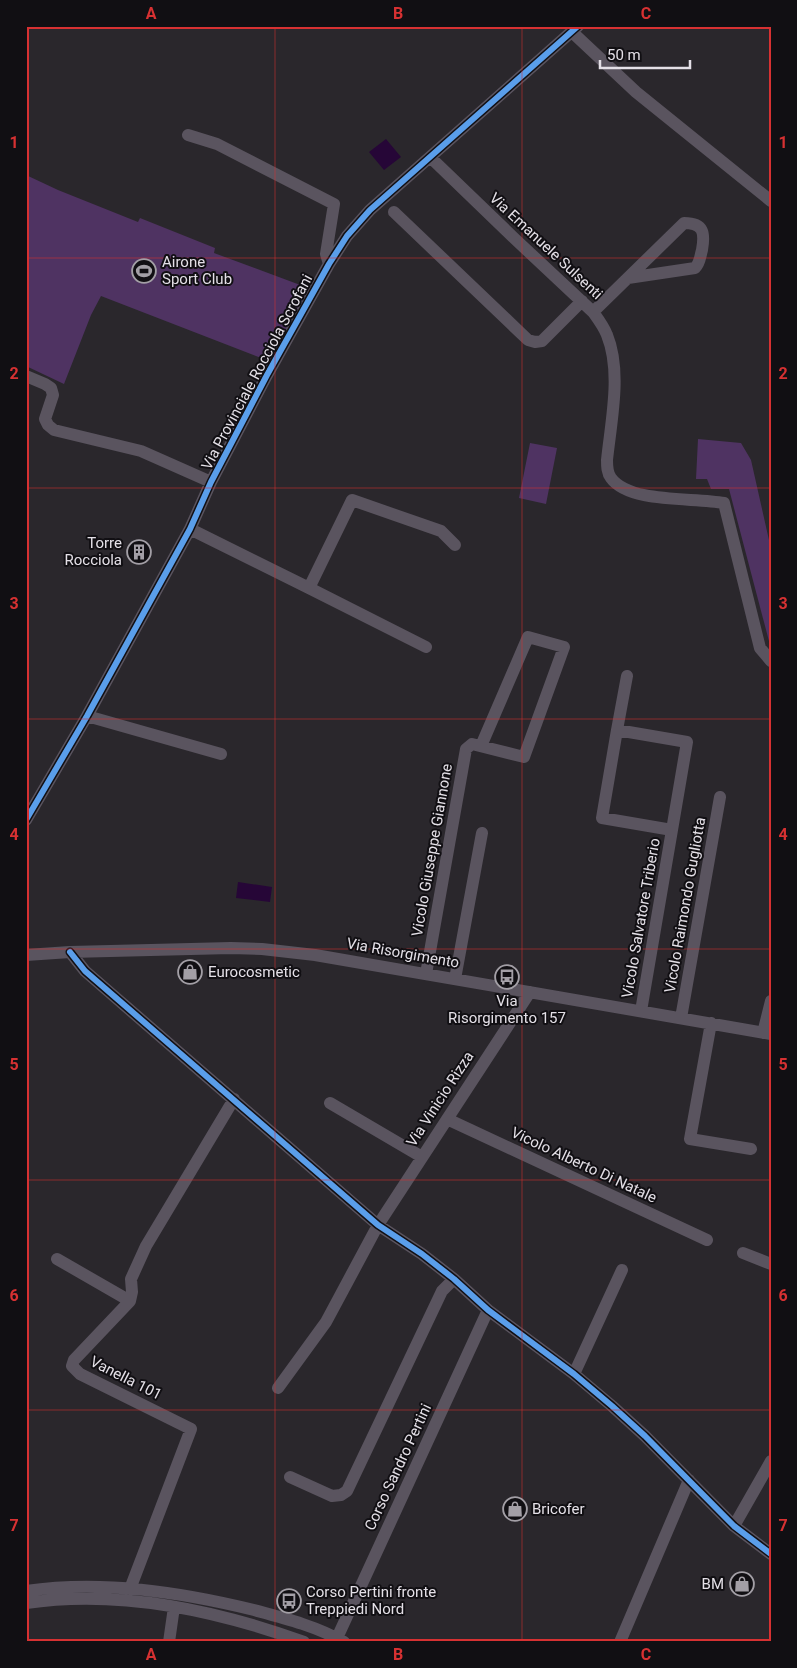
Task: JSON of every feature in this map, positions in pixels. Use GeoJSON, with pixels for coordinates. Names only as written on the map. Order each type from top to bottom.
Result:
{"type":"FeatureCollection","features":[{"type":"Feature","properties":{"kind":"street","name":"Via Provinciale Rocciola Scrofani"},"geometry":{"type":"LineString","coordinates":[[26,820],[87,716],[190,529],[211,482],[266,376],[329,264],[347,236],[370,210],[575,29]]}},
{"type":"Feature","properties":{"kind":"street"},"geometry":{"type":"LineString","coordinates":[[575,29],[636,92],[771,201]]}},
{"type":"Feature","properties":{"kind":"street"},"geometry":{"type":"LineString","coordinates":[[188,135],[217,144],[334,204],[326,254],[329,264]]}},
{"type":"Feature","properties":{"kind":"street","name":"Via Emanuele Sulsenti"},"geometry":{"type":"LineString","coordinates":[[430,157],[593,312],[607,335],[613,358],[615,378],[607,460],[610,478],[630,492],[649,497],[709,500],[724,503],[760,648],[771,661]]}},
{"type":"Feature","properties":{"kind":"street"},"geometry":{"type":"LineString","coordinates":[[394,212],[528,340],[542,341],[582,301]]}},
{"type":"Feature","properties":{"kind":"street"},"geometry":{"type":"LineString","coordinates":[[593,312],[684,223],[693,223],[701,228],[704,236],[699,263],[695,268],[628,278]]}},
{"type":"Feature","properties":{"kind":"street"},"geometry":{"type":"LineString","coordinates":[[26,376],[51,388],[53,395],[45,419],[54,430],[141,451],[211,482]]}},
{"type":"Feature","properties":{"kind":"street"},"geometry":{"type":"LineString","coordinates":[[309,588],[352,500],[441,531],[455,545]]}},
{"type":"Feature","properties":{"kind":"street"},"geometry":{"type":"LineString","coordinates":[[190,529],[426,647]]}},
{"type":"Feature","properties":{"kind":"street","name":"Vicolo Giuseppe Giannone"},"geometry":{"type":"LineString","coordinates":[[426,974],[466,749],[472,744],[480,746],[524,757],[564,647],[528,637],[480,746]]}},
{"type":"Feature","properties":{"kind":"street"},"geometry":{"type":"LineString","coordinates":[[618,730],[627,676]]}},
{"type":"Feature","properties":{"kind":"street"},"geometry":{"type":"LineString","coordinates":[[87,716],[221,754]]}},
{"type":"Feature","properties":{"kind":"street","name":"Vicolo Salvatore Triberio"},"geometry":{"type":"LineString","coordinates":[[641,1011],[672,830],[687,742],[618,730],[602,818],[672,830]]}},
{"type":"Feature","properties":{"kind":"street","name":"Vicolo Raimondo Gugliotta"},"geometry":{"type":"LineString","coordinates":[[681,1018],[720,797]]}},
{"type":"Feature","properties":{"kind":"street"},"geometry":{"type":"LineString","coordinates":[[456,979],[482,833]]}},
{"type":"Feature","properties":{"kind":"street","name":"Via Risorgimento"},"geometry":{"type":"LineString","coordinates":[[26,955],[70,952],[262,949],[315,954],[767,1034]]}},
{"type":"Feature","properties":{"kind":"street"},"geometry":{"type":"LineString","coordinates":[[70,952],[85,971],[378,1225],[422,1254],[454,1279],[488,1310],[574,1374],[645,1436],[734,1526],[771,1554]]}},
{"type":"Feature","properties":{"kind":"street","name":"Via Vinicio Rizza"},"geometry":{"type":"LineString","coordinates":[[278,1388],[326,1322],[378,1225],[530,992]]}},
{"type":"Feature","properties":{"kind":"street"},"geometry":{"type":"LineString","coordinates":[[767,1034],[771,1002]]}},
{"type":"Feature","properties":{"kind":"street"},"geometry":{"type":"LineString","coordinates":[[711,1023],[690,1139],[751,1149]]}},
{"type":"Feature","properties":{"kind":"street"},"geometry":{"type":"LineString","coordinates":[[57,1258],[130,1301],[132,1292],[131,1279],[146,1246],[234,1099]]}},
{"type":"Feature","properties":{"kind":"street"},"geometry":{"type":"LineString","coordinates":[[330,1103],[422,1157]]}},
{"type":"Feature","properties":{"kind":"street","name":"Vicolo Alberto Di Natale"},"geometry":{"type":"LineString","coordinates":[[447,1119],[707,1240]]}},
{"type":"Feature","properties":{"kind":"street"},"geometry":{"type":"LineString","coordinates":[[743,1253],[771,1264]]}},
{"type":"Feature","properties":{"kind":"street"},"geometry":{"type":"LineString","coordinates":[[574,1374],[622,1270]]}},
{"type":"Feature","properties":{"kind":"street"},"geometry":{"type":"LineString","coordinates":[[290,1477],[332,1496],[342,1495],[347,1491],[442,1291],[454,1279]]}},
{"type":"Feature","properties":{"kind":"street","name":"Vanella 101"},"geometry":{"type":"LineString","coordinates":[[130,1301],[74,1360],[72,1366],[80,1374],[191,1429],[130,1589]]}},
{"type":"Feature","properties":{"kind":"street","name":"Corso Sandro Pertini"},"geometry":{"type":"LineString","coordinates":[[26,1591],[66,1587],[130,1589],[190,1596],[274,1615],[314,1627],[340,1640],[488,1310]]}},
{"type":"Feature","properties":{"kind":"street"},"geometry":{"type":"LineString","coordinates":[[734,1526],[771,1460]]}},
{"type":"Feature","properties":{"kind":"street"},"geometry":{"type":"LineString","coordinates":[[620,1642],[689,1480]]}},
{"type":"Feature","properties":{"kind":"street"},"geometry":{"type":"LineString","coordinates":[[26,1603],[66,1599],[131,1600],[241,1621],[304,1642]]}},
{"type":"Feature","properties":{"kind":"street"},"geometry":{"type":"LineString","coordinates":[[169,1642],[174,1607]]}},
{"type":"Feature","properties":{"kind":"shaded area"},"geometry":{"type":"Polygon","coordinates":[[[386,139],[401,157],[384,170],[369,152],[386,139]]]}},
{"type":"Feature","properties":{"kind":"shaded area","name":"Airone Sport Club"},"geometry":{"type":"Polygon","coordinates":[[[26,175],[138,222],[140,218],[215,248],[214,253],[311,289],[280,342],[273,342],[269,349],[271,356],[269,361],[101,296],[91,315],[64,384],[26,366],[26,175]]]}},
{"type":"Feature","properties":{"kind":"shaded area"},"geometry":{"type":"Polygon","coordinates":[[[698,439],[741,443],[751,460],[771,549],[770,645],[729,489],[711,489],[707,479],[696,479],[698,439]]]}},
{"type":"Feature","properties":{"kind":"shaded area"},"geometry":{"type":"Polygon","coordinates":[[[530,443],[557,448],[546,504],[519,498],[530,443]]]}},
{"type":"Feature","properties":{"kind":"shaded area"},"geometry":{"type":"Polygon","coordinates":[[[238,882],[272,887],[270,902],[236,898],[238,882]]]}},
{"type":"Feature","properties":{"kind":"cycle path"},"geometry":{"type":"LineString","coordinates":[[26,820],[87,716],[190,529],[211,482],[267,375],[329,264],[347,236],[370,210],[578,26]]}},
{"type":"Feature","properties":{"kind":"cycle path"},"geometry":{"type":"LineString","coordinates":[[70,952],[85,971],[378,1225],[422,1254],[454,1279],[488,1310],[574,1374],[612,1406],[645,1436],[734,1526],[771,1554]]}},
{"type":"Feature","properties":{"kind":"place","name":"Airone Sport Club"},"geometry":{"type":"Point","coordinates":[144,271]}},
{"type":"Feature","properties":{"kind":"place","name":"Torre Rocciola"},"geometry":{"type":"Point","coordinates":[139,552]}},
{"type":"Feature","properties":{"kind":"place","name":"Eurocosmetic"},"geometry":{"type":"Point","coordinates":[190,972]}},
{"type":"Feature","properties":{"kind":"place","name":"Via Risorgimento 157"},"geometry":{"type":"Point","coordinates":[507,977]}},
{"type":"Feature","properties":{"kind":"place","name":"Bricofer"},"geometry":{"type":"Point","coordinates":[515,1509]}},
{"type":"Feature","properties":{"kind":"place","name":"BM"},"geometry":{"type":"Point","coordinates":[742,1584]}},
{"type":"Feature","properties":{"kind":"place","name":"Corso Pertini fronte Treppiedi Nord"},"geometry":{"type":"Point","coordinates":[289,1601]}}]}
